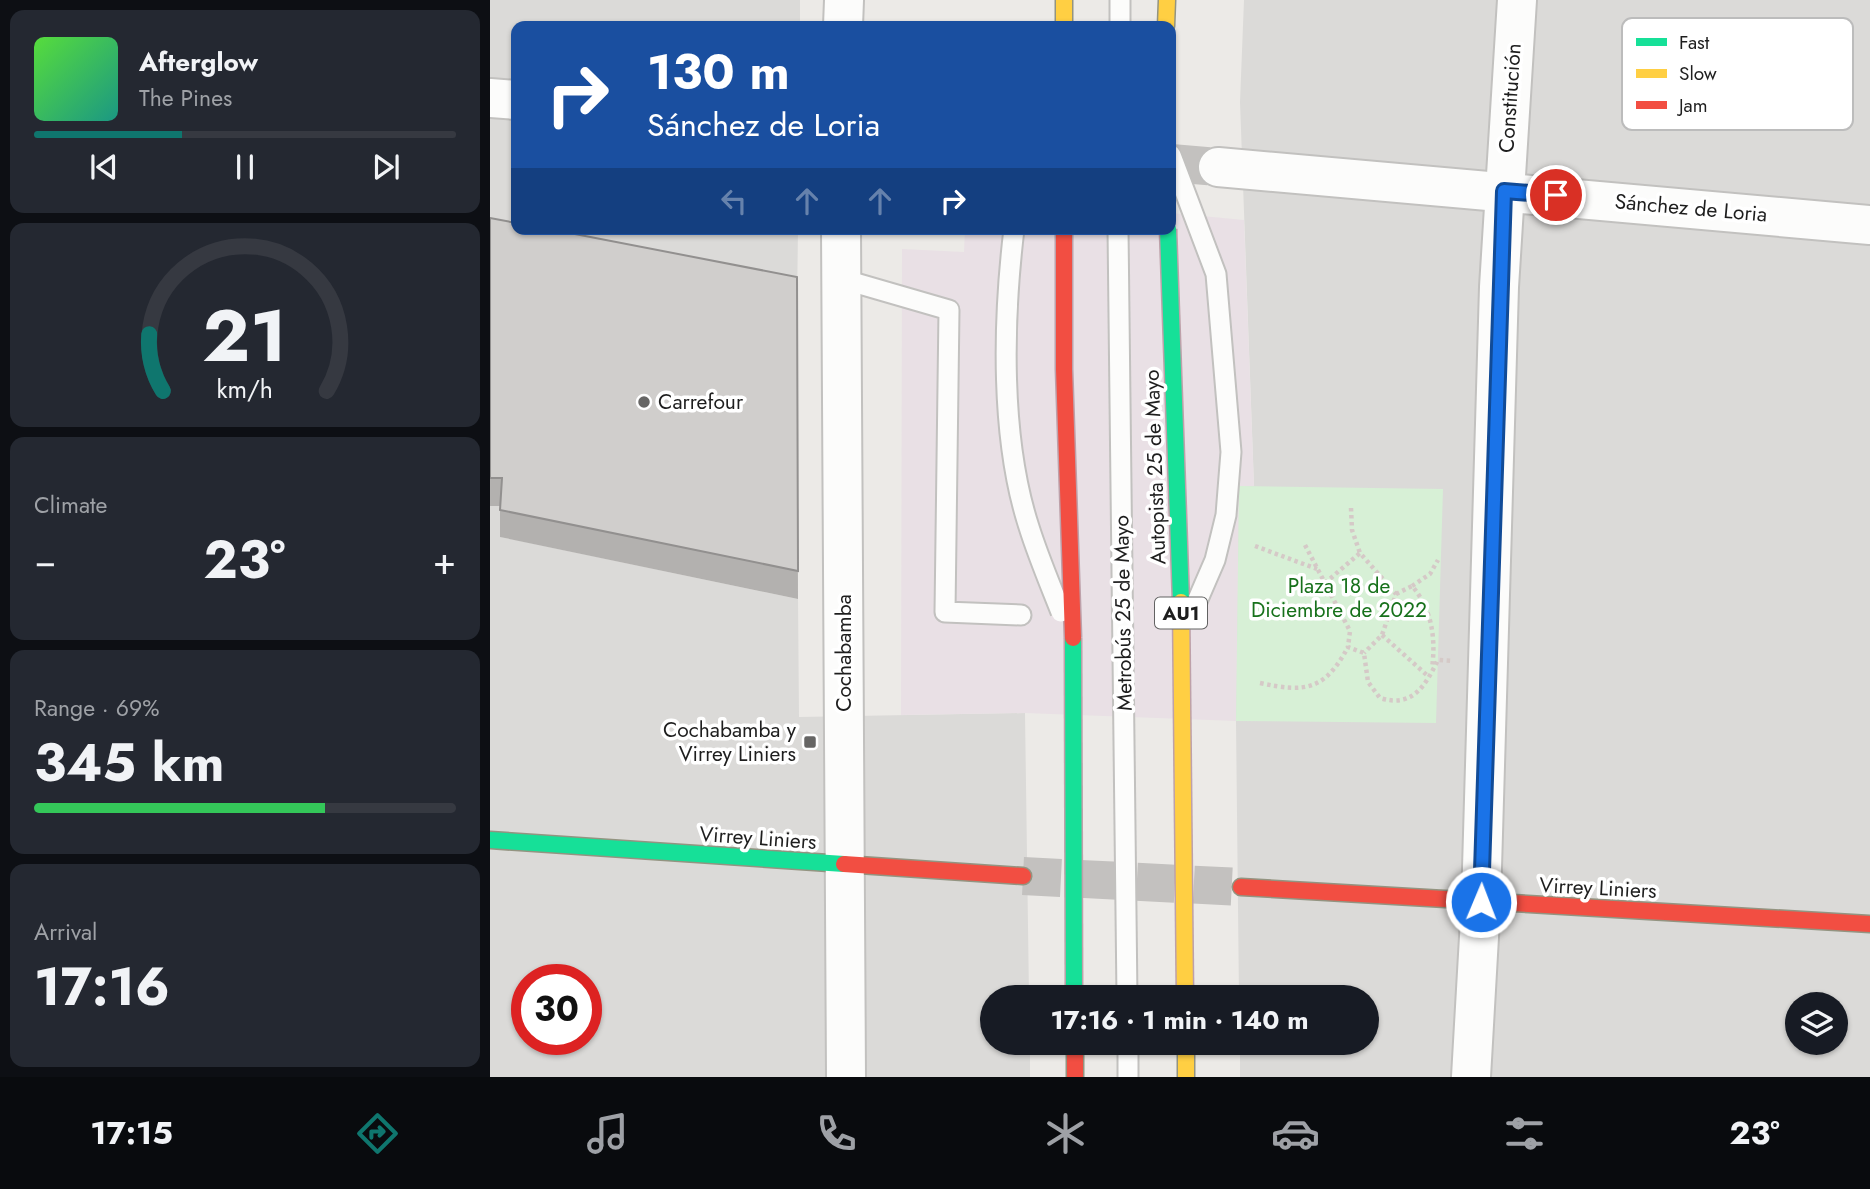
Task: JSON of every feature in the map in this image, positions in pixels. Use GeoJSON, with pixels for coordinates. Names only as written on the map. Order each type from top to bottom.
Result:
{"type":"FeatureCollection","features":[{"type":"Feature","properties":{"kind":"main road"},"geometry":{"type":"LineString","coordinates":[[1064,0],[1064,21]]}},
{"type":"Feature","properties":{"kind":"main road"},"geometry":{"type":"LineString","coordinates":[[1166,21],[1167,0]]}},
{"type":"Feature","properties":{"kind":"main road"},"geometry":{"type":"LineString","coordinates":[[1064,235],[1064,369],[1073,645],[1074,985]]}},
{"type":"Feature","properties":{"kind":"main road","name":"Autopista 25 de Mayo"},"geometry":{"type":"LineString","coordinates":[[1168,235],[1182,637],[1185,985]]}},
{"type":"Feature","properties":{"kind":"main road","name":"Virrey Liniers"},"geometry":{"type":"LineString","coordinates":[[490,841],[1023,876]]}},
{"type":"Feature","properties":{"kind":"main road","name":"Virrey Liniers"},"geometry":{"type":"LineString","coordinates":[[1241,887],[1870,924]]}},
{"type":"Feature","properties":{"kind":"main road"},"geometry":{"type":"LineString","coordinates":[[1075,1055],[1075,1077]]}},
{"type":"Feature","properties":{"kind":"main road"},"geometry":{"type":"LineString","coordinates":[[1186,1055],[1186,1077]]}},
{"type":"Feature","properties":{"kind":"street"},"geometry":{"type":"LineString","coordinates":[[843,21],[844,0]]}},
{"type":"Feature","properties":{"kind":"street","name":"Constitución"},"geometry":{"type":"LineString","coordinates":[[1471,1077],[1481,902],[1504,191],[1517,0]]}},
{"type":"Feature","properties":{"kind":"street"},"geometry":{"type":"LineString","coordinates":[[490,97],[511,99]]}},
{"type":"Feature","properties":{"kind":"street","name":"Sánchez de Loria"},"geometry":{"type":"LineString","coordinates":[[1218,167],[1870,225]]}},
{"type":"Feature","properties":{"kind":"street","name":"Cochabamba"},"geometry":{"type":"LineString","coordinates":[[841,235],[846,1077]]}},
{"type":"Feature","properties":{"kind":"lane"},"geometry":{"type":"LineString","coordinates":[[1120,0],[1120,21]]}},
{"type":"Feature","properties":{"kind":"lane"},"geometry":{"type":"LineString","coordinates":[[1176,168],[1216,274],[1231,452],[1226,515],[1215,560],[1182,637]]}},
{"type":"Feature","properties":{"kind":"lane"},"geometry":{"type":"LineString","coordinates":[[1014,235],[1006,388],[1012,454],[1028,526],[1073,645]]}},
{"type":"Feature","properties":{"kind":"lane","name":"Metrobús 25 de Mayo"},"geometry":{"type":"LineString","coordinates":[[1118,235],[1128,985]]}},
{"type":"Feature","properties":{"kind":"lane"},"geometry":{"type":"LineString","coordinates":[[842,279],[949,310],[945,612],[1021,615]]}},
{"type":"Feature","properties":{"kind":"lane"},"geometry":{"type":"LineString","coordinates":[[1128,1055],[1129,1077]]}},
{"type":"Feature","properties":{"kind":"path"},"geometry":{"type":"LineString","coordinates":[[1351,508],[1352,530],[1360,552],[1395,594]]}},
{"type":"Feature","properties":{"kind":"path"},"geometry":{"type":"LineString","coordinates":[[1260,683],[1301,688],[1317,685],[1333,673],[1348,647],[1350,631],[1305,545]]}},
{"type":"Feature","properties":{"kind":"path"},"geometry":{"type":"LineString","coordinates":[[1255,547],[1318,569]]}},
{"type":"Feature","properties":{"kind":"path"},"geometry":{"type":"LineString","coordinates":[[1325,583],[1360,552]]}},
{"type":"Feature","properties":{"kind":"path"},"geometry":{"type":"LineString","coordinates":[[1364,653],[1382,635],[1395,594],[1430,573],[1438,560]]}},
{"type":"Feature","properties":{"kind":"path"},"geometry":{"type":"LineString","coordinates":[[1412,586],[1434,630],[1430,675]]}},
{"type":"Feature","properties":{"kind":"path"},"geometry":{"type":"LineString","coordinates":[[1382,635],[1430,675]]}},
{"type":"Feature","properties":{"kind":"path"},"geometry":{"type":"LineString","coordinates":[[1348,647],[1364,653]]}},
{"type":"Feature","properties":{"kind":"path"},"geometry":{"type":"LineString","coordinates":[[1364,653],[1368,682],[1380,698],[1402,701],[1414,696],[1438,660],[1488,662]]}},
{"type":"Feature","properties":{"kind":"shaded area"},"geometry":{"type":"Polygon","coordinates":[[[490,0],[800,0],[800,21],[511,21],[511,235],[798,235],[797,305],[490,246],[490,0]]]}},
{"type":"Feature","properties":{"kind":"shaded area"},"geometry":{"type":"Polygon","coordinates":[[[1244,0],[1870,0],[1870,1077],[1240,1077],[1240,1055],[1379,1055],[1379,985],[1239,985],[1236,721],[1239,486],[1254,486],[1240,102],[1244,0]]]}},
{"type":"Feature","properties":{"kind":"shaded area"},"geometry":{"type":"Polygon","coordinates":[[[1176,213],[1244,220],[1254,486],[1239,487],[1236,721],[1025,713],[901,715],[902,249],[964,252],[965,235],[1176,235],[1176,213]]]}},
{"type":"Feature","properties":{"kind":"shaded area"},"geometry":{"type":"Polygon","coordinates":[[[490,500],[502,503],[501,537],[798,599],[799,717],[1025,713],[1029,985],[980,985],[980,1055],[1030,1055],[1030,1077],[490,1077],[490,500]]]}},
{"type":"Feature","properties":{"kind":"green space","name":"Plaza 18 de Diciembre de 2022"},"geometry":{"type":"Polygon","coordinates":[[[1239,486],[1443,489],[1436,723],[1236,721],[1239,486]]]}},
{"type":"Feature","properties":{"kind":"building","name":"Carrefour"},"geometry":{"type":"Polygon","coordinates":[[[490,218],[511,222],[511,235],[580,235],[797,277],[798,571],[500,510],[502,478],[490,478],[490,218]]]}},
{"type":"Feature","properties":{"kind":"tunnel"},"geometry":{"type":"LineString","coordinates":[[1176,163],[1218,167]]}},
{"type":"Feature","properties":{"kind":"tunnel"},"geometry":{"type":"LineString","coordinates":[[1023,876],[1241,887]]}},
{"type":"Feature","properties":{"kind":"traffic: fast"},"geometry":{"type":"LineString","coordinates":[[1168,235],[1181,602]]}},
{"type":"Feature","properties":{"kind":"traffic: fast"},"geometry":{"type":"LineString","coordinates":[[1073,638],[1074,985]]}},
{"type":"Feature","properties":{"kind":"traffic: fast"},"geometry":{"type":"LineString","coordinates":[[490,840],[844,864]]}},
{"type":"Feature","properties":{"kind":"traffic: slow"},"geometry":{"type":"LineString","coordinates":[[1064,0],[1064,21]]}},
{"type":"Feature","properties":{"kind":"traffic: slow"},"geometry":{"type":"LineString","coordinates":[[1166,21],[1167,0]]}},
{"type":"Feature","properties":{"kind":"traffic: slow"},"geometry":{"type":"LineString","coordinates":[[1181,602],[1185,985]]}},
{"type":"Feature","properties":{"kind":"traffic: slow"},"geometry":{"type":"LineString","coordinates":[[1186,1055],[1186,1077]]}},
{"type":"Feature","properties":{"kind":"traffic: jam"},"geometry":{"type":"LineString","coordinates":[[1064,235],[1064,369],[1073,638]]}},
{"type":"Feature","properties":{"kind":"traffic: jam"},"geometry":{"type":"LineString","coordinates":[[844,864],[1023,876]]}},
{"type":"Feature","properties":{"kind":"traffic: jam"},"geometry":{"type":"LineString","coordinates":[[1241,887],[1870,924]]}},
{"type":"Feature","properties":{"kind":"traffic: jam"},"geometry":{"type":"LineString","coordinates":[[1075,1055],[1075,1077]]}},
{"type":"Feature","properties":{"kind":"place","name":"Carrefour"},"geometry":{"type":"Point","coordinates":[644,402]}},
{"type":"Feature","properties":{"kind":"place","name":"Cochabamba y Virrey Liniers"},"geometry":{"type":"Point","coordinates":[810,742]}},
{"type":"Feature","properties":{"kind":"route"},"geometry":{"type":"LineString","coordinates":[[1481,902],[1504,191],[1556,195]]}}]}
